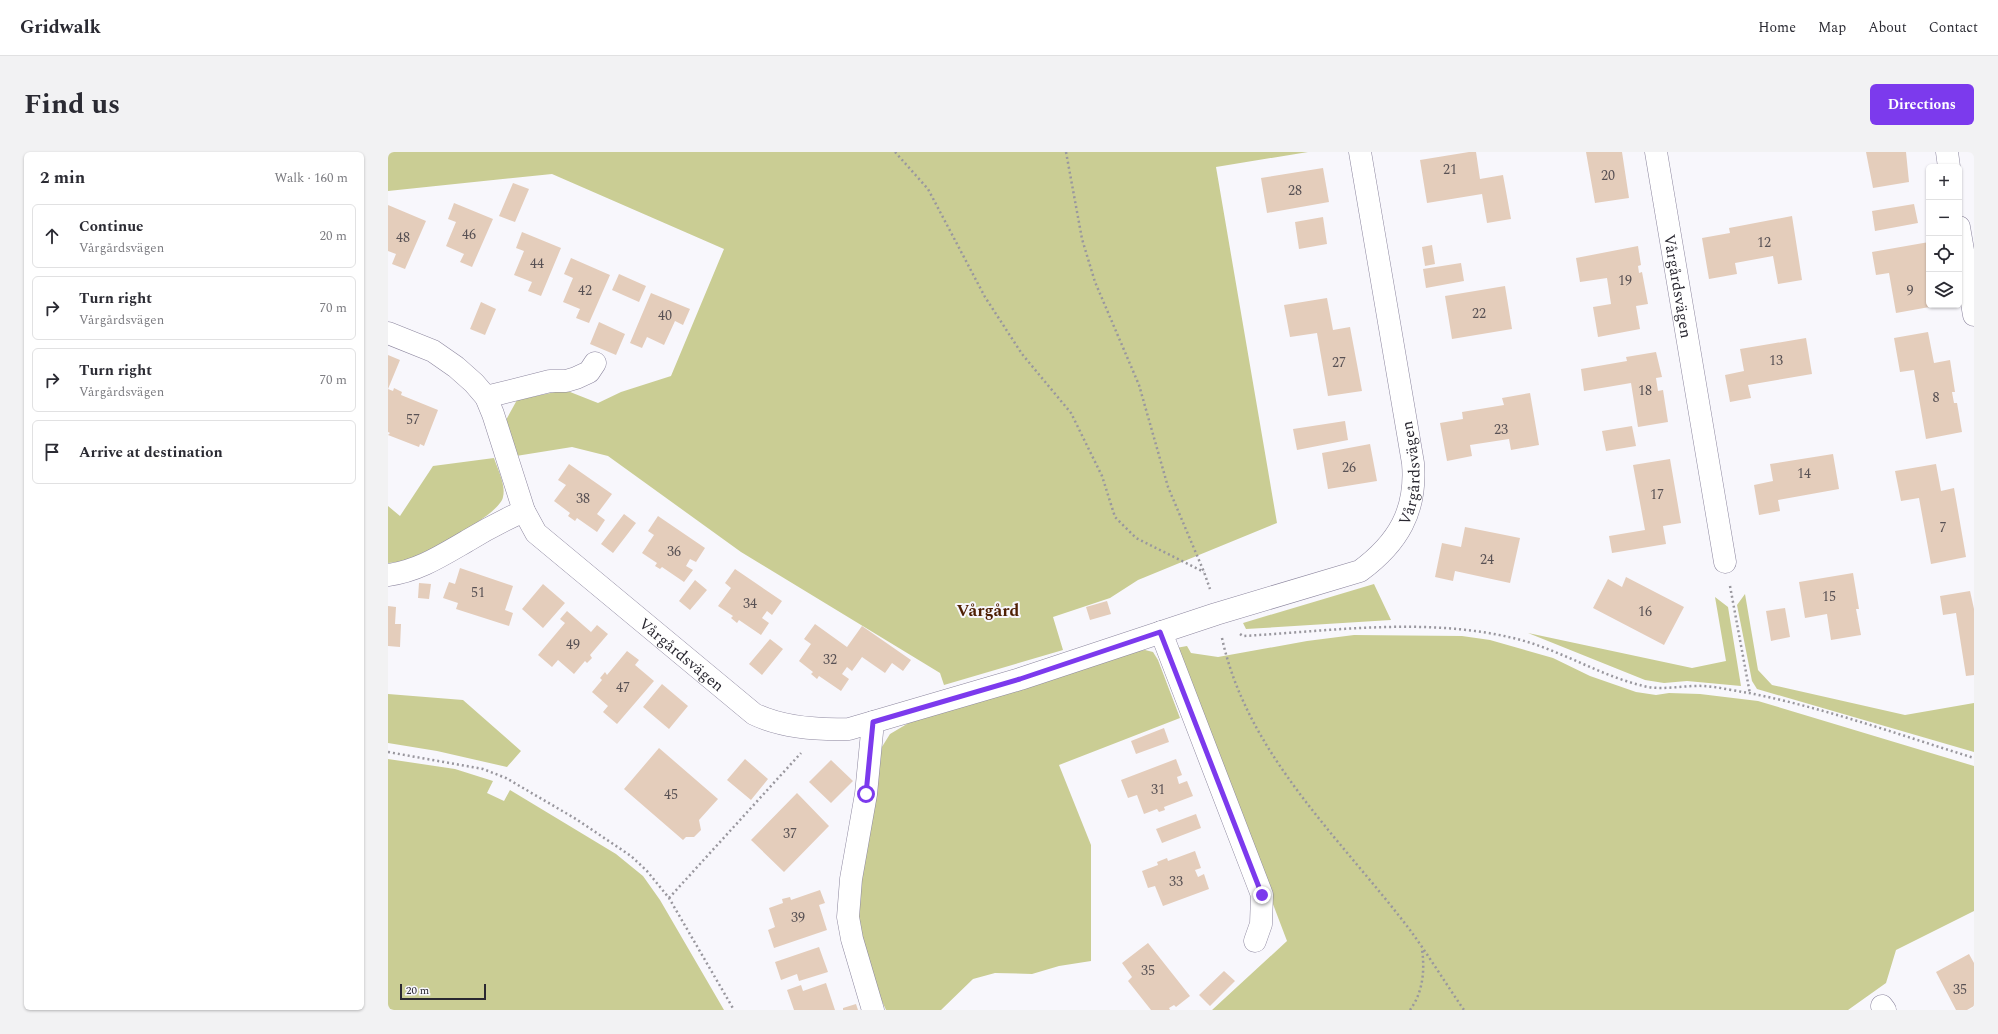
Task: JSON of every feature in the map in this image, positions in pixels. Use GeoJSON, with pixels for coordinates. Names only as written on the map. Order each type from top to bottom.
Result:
{"type":"FeatureCollection","features":[{"type":"Feature","properties":{"kind":"street","name":"Vårgårdsvägen"},"geometry":{"type":"LineString","coordinates":[[388,333],[433,351],[474,382],[486,397],[493,414],[524,511],[536,532],[754,714],[770,721],[822,730],[849,729],[1020,679],[1216,614],[1360,571],[1378,558],[1392,544],[1410,510],[1414,462],[1360,152]]}},
{"type":"Feature","properties":{"kind":"street","name":"Vårgårdsvägen"},"geometry":{"type":"LineString","coordinates":[[1656,152],[1725,562]]}},
{"type":"Feature","properties":{"kind":"street"},"geometry":{"type":"LineString","coordinates":[[1947,152],[1949,164]]}},
{"type":"Feature","properties":{"kind":"street"},"geometry":{"type":"LineString","coordinates":[[1961,236],[1974,315]]}},
{"type":"Feature","properties":{"kind":"street"},"geometry":{"type":"LineString","coordinates":[[486,397],[550,381],[566,381],[576,378],[589,372],[594,363]]}},
{"type":"Feature","properties":{"kind":"street"},"geometry":{"type":"LineString","coordinates":[[388,575],[404,573],[420,568],[497,524],[524,511]]}},
{"type":"Feature","properties":{"kind":"street"},"geometry":{"type":"LineString","coordinates":[[1160,632],[1262,895],[1262,924],[1255,941]]}},
{"type":"Feature","properties":{"kind":"street"},"geometry":{"type":"LineString","coordinates":[[873,722],[866,794],[852,879],[848,917],[852,939],[873,1010]]}},
{"type":"Feature","properties":{"kind":"path"},"geometry":{"type":"LineString","coordinates":[[895,152],[928,189],[985,297],[1022,354],[1071,413],[1102,476],[1116,517],[1136,538],[1204,572],[1168,487],[1139,385],[1095,282],[1082,239],[1066,152]]}},
{"type":"Feature","properties":{"kind":"path"},"geometry":{"type":"LineString","coordinates":[[1725,562],[1750,694]]}},
{"type":"Feature","properties":{"kind":"path"},"geometry":{"type":"LineString","coordinates":[[1216,614],[1243,636],[1382,628],[1428,627],[1488,633],[1516,639],[1547,649],[1589,668],[1650,687],[1705,686],[1750,694],[1836,716],[1974,758]]}},
{"type":"Feature","properties":{"kind":"path"},"geometry":{"type":"LineString","coordinates":[[1216,614],[1230,672],[1241,698],[1270,754],[1406,925],[1464,1010]]}},
{"type":"Feature","properties":{"kind":"path"},"geometry":{"type":"LineString","coordinates":[[669,898],[822,730]]}},
{"type":"Feature","properties":{"kind":"path"},"geometry":{"type":"LineString","coordinates":[[388,752],[483,769],[506,778],[576,819],[631,856],[647,871],[669,898],[734,1010]]}},
{"type":"Feature","properties":{"kind":"path"},"geometry":{"type":"LineString","coordinates":[[1410,1010],[1423,982],[1424,964],[1422,949]]}},
{"type":"Feature","properties":{"kind":"green space"},"geometry":{"type":"Polygon","coordinates":[[[388,152],[1308,152],[1216,167],[1277,523],[1138,580],[1110,598],[1053,617],[1063,650],[944,685],[940,673],[741,552],[608,456],[572,447],[516,456],[506,420],[517,400],[565,390],[598,403],[621,392],[671,376],[724,249],[552,174],[388,191],[388,152]]]}},
{"type":"Feature","properties":{"kind":"green space"},"geometry":{"type":"Polygon","coordinates":[[[494,458],[504,492],[499,505],[477,523],[446,541],[407,560],[388,563],[388,506],[400,516],[433,466],[494,458]]]}},
{"type":"Feature","properties":{"kind":"green space"},"geometry":{"type":"Polygon","coordinates":[[[1374,584],[1391,620],[1246,629],[1243,623],[1374,584]]]}},
{"type":"Feature","properties":{"kind":"green space"},"geometry":{"type":"Polygon","coordinates":[[[1745,594],[1758,670],[1772,685],[1905,715],[1974,703],[1974,752],[1757,689],[1752,681],[1737,605],[1745,594]]]}},
{"type":"Feature","properties":{"kind":"green space"},"geometry":{"type":"Polygon","coordinates":[[[1715,597],[1728,607],[1741,686],[1687,681],[1664,683],[1645,680],[1528,633],[1692,668],[1726,661],[1715,597]]]}},
{"type":"Feature","properties":{"kind":"green space"},"geometry":{"type":"Polygon","coordinates":[[[1354,635],[1462,636],[1490,640],[1553,658],[1590,676],[1636,692],[1656,695],[1669,693],[1700,694],[1758,701],[1974,766],[1974,911],[1896,950],[1886,983],[1848,1010],[1212,1010],[1287,941],[1176,648],[1187,646],[1191,653],[1218,657],[1307,641],[1354,635]]]}},
{"type":"Feature","properties":{"kind":"green space"},"geometry":{"type":"Polygon","coordinates":[[[1145,650],[1153,652],[1158,660],[1180,718],[1059,765],[1091,845],[1091,961],[1059,966],[1032,974],[995,973],[973,979],[941,1010],[886,1010],[871,977],[858,920],[860,882],[880,750],[890,734],[912,721],[1131,652],[1145,650]]]}},
{"type":"Feature","properties":{"kind":"green space"},"geometry":{"type":"Polygon","coordinates":[[[388,694],[463,700],[521,751],[507,767],[437,751],[388,743],[388,694]]]}},
{"type":"Feature","properties":{"kind":"green space"},"geometry":{"type":"Polygon","coordinates":[[[388,759],[455,769],[493,781],[487,793],[504,801],[510,790],[616,854],[643,876],[660,900],[724,1010],[388,1010],[388,759]]]}},
{"type":"Feature","properties":{"kind":"building"},"geometry":{"type":"Polygon","coordinates":[[[1476,152],[1480,179],[1503,175],[1511,219],[1487,223],[1482,194],[1427,203],[1420,160],[1476,152]]]}},
{"type":"Feature","properties":{"kind":"building"},"geometry":{"type":"Polygon","coordinates":[[[1586,152],[1622,152],[1629,198],[1595,203],[1586,152]]]}},
{"type":"Feature","properties":{"kind":"building"},"geometry":{"type":"Polygon","coordinates":[[[1866,152],[1906,152],[1909,182],[1873,188],[1866,152]]]}},
{"type":"Feature","properties":{"kind":"building"},"geometry":{"type":"Polygon","coordinates":[[[1323,168],[1329,202],[1267,213],[1261,178],[1323,168]]]}},
{"type":"Feature","properties":{"kind":"building"},"geometry":{"type":"Polygon","coordinates":[[[513,183],[529,189],[515,222],[499,216],[513,183]]]}},
{"type":"Feature","properties":{"kind":"building"},"geometry":{"type":"Polygon","coordinates":[[[454,203],[493,219],[472,267],[460,262],[464,254],[446,246],[456,222],[448,219],[454,203]]]}},
{"type":"Feature","properties":{"kind":"building"},"geometry":{"type":"Polygon","coordinates":[[[1914,204],[1918,223],[1875,231],[1872,211],[1914,204]]]}},
{"type":"Feature","properties":{"kind":"building"},"geometry":{"type":"Polygon","coordinates":[[[388,205],[426,221],[405,269],[392,264],[396,254],[388,251],[388,205]]]}},
{"type":"Feature","properties":{"kind":"building"},"geometry":{"type":"Polygon","coordinates":[[[1792,216],[1802,280],[1778,284],[1773,256],[1735,263],[1737,274],[1709,279],[1702,238],[1730,233],[1729,228],[1792,216]]]}},
{"type":"Feature","properties":{"kind":"building"},"geometry":{"type":"Polygon","coordinates":[[[1323,217],[1327,244],[1299,249],[1295,222],[1323,217]]]}},
{"type":"Feature","properties":{"kind":"building"},"geometry":{"type":"Polygon","coordinates":[[[522,232],[561,248],[541,296],[528,291],[532,282],[514,275],[524,251],[516,248],[522,232]]]}},
{"type":"Feature","properties":{"kind":"building"},"geometry":{"type":"Polygon","coordinates":[[[1926,243],[1926,308],[1896,313],[1889,273],[1876,275],[1872,252],[1926,243]]]}},
{"type":"Feature","properties":{"kind":"building"},"geometry":{"type":"Polygon","coordinates":[[[1432,245],[1435,264],[1425,266],[1422,247],[1432,245]]]}},
{"type":"Feature","properties":{"kind":"building"},"geometry":{"type":"Polygon","coordinates":[[[1638,246],[1641,265],[1638,266],[1639,273],[1642,272],[1648,304],[1636,306],[1640,329],[1598,337],[1593,307],[1611,304],[1607,278],[1580,282],[1576,258],[1638,246]]]}},
{"type":"Feature","properties":{"kind":"building"},"geometry":{"type":"Polygon","coordinates":[[[571,258],[610,275],[589,323],[576,318],[580,309],[563,302],[573,278],[564,274],[571,258]]]}},
{"type":"Feature","properties":{"kind":"building"},"geometry":{"type":"Polygon","coordinates":[[[1461,263],[1464,281],[1426,288],[1423,269],[1461,263]]]}},
{"type":"Feature","properties":{"kind":"building"},"geometry":{"type":"Polygon","coordinates":[[[619,274],[646,286],[639,302],[612,290],[619,274]]]}},
{"type":"Feature","properties":{"kind":"building"},"geometry":{"type":"Polygon","coordinates":[[[1505,286],[1512,329],[1452,339],[1445,296],[1505,286]]]}},
{"type":"Feature","properties":{"kind":"building"},"geometry":{"type":"Polygon","coordinates":[[[651,293],[690,309],[683,325],[675,321],[664,345],[647,337],[642,348],[630,343],[651,293]]]}},
{"type":"Feature","properties":{"kind":"building"},"geometry":{"type":"Polygon","coordinates":[[[1327,298],[1333,330],[1350,327],[1362,391],[1328,396],[1317,333],[1290,337],[1284,305],[1327,298]]]}},
{"type":"Feature","properties":{"kind":"building"},"geometry":{"type":"Polygon","coordinates":[[[481,302],[496,309],[485,335],[470,329],[481,302]]]}},
{"type":"Feature","properties":{"kind":"building"},"geometry":{"type":"Polygon","coordinates":[[[599,322],[625,334],[616,355],[590,344],[599,322]]]}},
{"type":"Feature","properties":{"kind":"building"},"geometry":{"type":"Polygon","coordinates":[[[1928,332],[1934,363],[1950,360],[1955,392],[1952,392],[1954,403],[1957,403],[1962,432],[1926,439],[1914,370],[1900,372],[1894,338],[1928,332]]]}},
{"type":"Feature","properties":{"kind":"building"},"geometry":{"type":"Polygon","coordinates":[[[1806,338],[1812,374],[1748,385],[1751,398],[1730,402],[1725,375],[1744,371],[1740,349],[1806,338]]]}},
{"type":"Feature","properties":{"kind":"building"},"geometry":{"type":"Polygon","coordinates":[[[1656,352],[1662,377],[1656,378],[1658,391],[1663,390],[1668,422],[1638,427],[1631,383],[1584,391],[1581,369],[1627,361],[1626,357],[1656,352]]]}},
{"type":"Feature","properties":{"kind":"building"},"geometry":{"type":"Polygon","coordinates":[[[388,355],[400,360],[388,389],[388,355]]]}},
{"type":"Feature","properties":{"kind":"building"},"geometry":{"type":"Polygon","coordinates":[[[394,388],[402,392],[401,395],[438,410],[424,446],[420,444],[419,447],[388,435],[390,433],[388,432],[388,389],[393,391],[394,388]]]}},
{"type":"Feature","properties":{"kind":"building"},"geometry":{"type":"Polygon","coordinates":[[[1530,393],[1539,445],[1511,450],[1509,439],[1470,445],[1472,456],[1447,461],[1440,423],[1463,419],[1462,412],[1504,405],[1502,398],[1530,393]]]}},
{"type":"Feature","properties":{"kind":"building"},"geometry":{"type":"Polygon","coordinates":[[[1345,421],[1348,440],[1297,450],[1293,429],[1345,421]]]}},
{"type":"Feature","properties":{"kind":"building"},"geometry":{"type":"Polygon","coordinates":[[[1632,426],[1636,446],[1606,451],[1602,431],[1632,426]]]}},
{"type":"Feature","properties":{"kind":"building"},"geometry":{"type":"Polygon","coordinates":[[[1370,444],[1377,481],[1328,489],[1322,453],[1370,444]]]}},
{"type":"Feature","properties":{"kind":"building"},"geometry":{"type":"Polygon","coordinates":[[[1833,454],[1839,489],[1778,500],[1780,511],[1759,515],[1754,485],[1773,481],[1770,464],[1833,454]]]}},
{"type":"Feature","properties":{"kind":"building"},"geometry":{"type":"Polygon","coordinates":[[[1670,459],[1681,523],[1663,526],[1666,544],[1612,553],[1609,536],[1645,530],[1633,465],[1670,459]]]}},
{"type":"Feature","properties":{"kind":"building"},"geometry":{"type":"Polygon","coordinates":[[[569,464],[612,494],[597,514],[605,520],[597,532],[577,518],[575,521],[568,516],[570,513],[554,501],[566,485],[558,480],[569,464]]]}},
{"type":"Feature","properties":{"kind":"building"},"geometry":{"type":"Polygon","coordinates":[[[1936,464],[1941,491],[1954,488],[1966,557],[1931,564],[1919,498],[1901,501],[1895,471],[1936,464]]]}},
{"type":"Feature","properties":{"kind":"building"},"geometry":{"type":"Polygon","coordinates":[[[624,514],[636,523],[613,553],[601,544],[624,514]]]}},
{"type":"Feature","properties":{"kind":"building"},"geometry":{"type":"Polygon","coordinates":[[[658,516],[705,548],[696,562],[690,559],[686,566],[693,570],[684,582],[662,567],[660,569],[655,566],[657,563],[642,553],[654,535],[648,531],[658,516]]]}},
{"type":"Feature","properties":{"kind":"building"},"geometry":{"type":"Polygon","coordinates":[[[1465,527],[1520,538],[1510,583],[1455,571],[1453,581],[1435,577],[1442,543],[1461,547],[1465,527]]]}},
{"type":"Feature","properties":{"kind":"building"},"geometry":{"type":"Polygon","coordinates":[[[460,568],[513,586],[505,610],[513,613],[509,626],[456,609],[458,603],[443,598],[449,582],[455,584],[460,568]]]}},
{"type":"Feature","properties":{"kind":"building"},"geometry":{"type":"Polygon","coordinates":[[[735,569],[782,601],[772,615],[767,611],[762,618],[769,623],[761,635],[739,620],[737,623],[731,618],[733,616],[718,606],[731,588],[725,583],[735,569]]]}},
{"type":"Feature","properties":{"kind":"building"},"geometry":{"type":"Polygon","coordinates":[[[1853,573],[1859,609],[1856,609],[1861,635],[1831,640],[1827,614],[1805,618],[1799,582],[1853,573]]]}},
{"type":"Feature","properties":{"kind":"building"},"geometry":{"type":"Polygon","coordinates":[[[1626,577],[1684,607],[1664,645],[1593,608],[1608,579],[1622,587],[1626,577]]]}},
{"type":"Feature","properties":{"kind":"building"},"geometry":{"type":"Polygon","coordinates":[[[695,580],[707,590],[690,610],[679,601],[695,580]]]}},
{"type":"Feature","properties":{"kind":"building"},"geometry":{"type":"Polygon","coordinates":[[[419,583],[431,584],[429,599],[418,598],[419,583]]]}},
{"type":"Feature","properties":{"kind":"building"},"geometry":{"type":"Polygon","coordinates":[[[543,584],[565,603],[543,628],[522,609],[543,584]]]}},
{"type":"Feature","properties":{"kind":"building"},"geometry":{"type":"Polygon","coordinates":[[[1970,591],[1974,609],[1974,675],[1966,676],[1956,613],[1943,615],[1940,596],[1970,591]]]}},
{"type":"Feature","properties":{"kind":"building"},"geometry":{"type":"Polygon","coordinates":[[[1107,601],[1111,614],[1090,620],[1086,607],[1107,601]]]}},
{"type":"Feature","properties":{"kind":"building"},"geometry":{"type":"Polygon","coordinates":[[[388,606],[396,607],[395,624],[401,624],[400,647],[388,646],[388,606]]]}},
{"type":"Feature","properties":{"kind":"building"},"geometry":{"type":"Polygon","coordinates":[[[1785,608],[1790,637],[1771,641],[1766,611],[1785,608]]]}},
{"type":"Feature","properties":{"kind":"building"},"geometry":{"type":"Polygon","coordinates":[[[567,611],[591,632],[597,625],[608,634],[590,655],[592,658],[587,663],[585,661],[574,674],[558,660],[552,667],[538,655],[565,623],[560,619],[567,611]]]}},
{"type":"Feature","properties":{"kind":"building"},"geometry":{"type":"Polygon","coordinates":[[[815,624],[847,647],[862,626],[911,660],[903,671],[892,663],[885,673],[862,657],[852,671],[847,667],[842,674],[849,679],[841,691],[819,676],[817,679],[811,674],[813,672],[799,661],[811,644],[804,639],[815,624]]]}},
{"type":"Feature","properties":{"kind":"building"},"geometry":{"type":"Polygon","coordinates":[[[770,639],[783,649],[762,675],[749,664],[770,639]]]}},
{"type":"Feature","properties":{"kind":"building"},"geometry":{"type":"Polygon","coordinates":[[[627,651],[639,660],[635,665],[654,681],[617,724],[603,712],[608,706],[592,692],[602,680],[600,678],[605,672],[607,675],[627,651]]]}},
{"type":"Feature","properties":{"kind":"building"},"geometry":{"type":"Polygon","coordinates":[[[662,684],[688,706],[669,729],[643,707],[662,684]]]}},
{"type":"Feature","properties":{"kind":"building"},"geometry":{"type":"Polygon","coordinates":[[[1164,728],[1169,742],[1136,754],[1131,741],[1164,728]]]}},
{"type":"Feature","properties":{"kind":"building"},"geometry":{"type":"Polygon","coordinates":[[[659,748],[718,799],[699,820],[701,830],[694,837],[686,837],[683,840],[624,789],[659,748]]]}},
{"type":"Feature","properties":{"kind":"building"},"geometry":{"type":"Polygon","coordinates":[[[745,759],[768,779],[751,800],[727,780],[745,759]]]}},
{"type":"Feature","properties":{"kind":"building"},"geometry":{"type":"Polygon","coordinates":[[[1176,759],[1182,775],[1177,777],[1179,784],[1187,781],[1193,796],[1164,807],[1165,810],[1159,812],[1157,809],[1144,814],[1137,795],[1128,798],[1121,780],[1176,759]]]}},
{"type":"Feature","properties":{"kind":"building"},"geometry":{"type":"Polygon","coordinates":[[[831,760],[853,781],[831,803],[809,782],[831,760]]]}},
{"type":"Feature","properties":{"kind":"building"},"geometry":{"type":"Polygon","coordinates":[[[797,793],[829,826],[784,872],[751,840],[797,793]]]}},
{"type":"Feature","properties":{"kind":"building"},"geometry":{"type":"Polygon","coordinates":[[[1196,814],[1201,828],[1162,843],[1156,829],[1196,814]]]}},
{"type":"Feature","properties":{"kind":"building"},"geometry":{"type":"Polygon","coordinates":[[[1195,851],[1201,868],[1195,870],[1198,877],[1204,874],[1209,889],[1163,906],[1155,886],[1148,888],[1142,871],[1158,865],[1157,862],[1167,858],[1168,861],[1195,851]]]}},
{"type":"Feature","properties":{"kind":"building"},"geometry":{"type":"Polygon","coordinates":[[[820,890],[825,903],[819,905],[827,930],[774,948],[768,930],[775,927],[769,908],[783,903],[782,899],[790,897],[791,900],[820,890]]]}},
{"type":"Feature","properties":{"kind":"building"},"geometry":{"type":"Polygon","coordinates":[[[1148,943],[1190,996],[1176,1007],[1174,1005],[1169,1008],[1170,1010],[1151,1010],[1128,981],[1132,977],[1122,963],[1148,943]]]}},
{"type":"Feature","properties":{"kind":"building"},"geometry":{"type":"Polygon","coordinates":[[[819,947],[828,972],[799,981],[797,974],[781,980],[775,962],[819,947]]]}},
{"type":"Feature","properties":{"kind":"building"},"geometry":{"type":"Polygon","coordinates":[[[1969,954],[1974,963],[1974,1006],[1967,1010],[1956,1010],[1936,972],[1969,954]]]}},
{"type":"Feature","properties":{"kind":"building"},"geometry":{"type":"Polygon","coordinates":[[[1224,971],[1235,981],[1210,1006],[1199,995],[1224,971]]]}},
{"type":"Feature","properties":{"kind":"building"},"geometry":{"type":"Polygon","coordinates":[[[826,983],[835,1010],[794,1010],[787,990],[801,985],[803,991],[826,983]]]}},
{"type":"Feature","properties":{"kind":"building"},"geometry":{"type":"Polygon","coordinates":[[[856,1004],[858,1010],[843,1010],[843,1008],[856,1004]]]}},
{"type":"Feature","properties":{"kind":"district","name":"Vårgård"},"geometry":{"type":"Point","coordinates":[988,610]}},
{"type":"Feature","properties":{"kind":"route"},"geometry":{"type":"LineString","coordinates":[[866,794],[873,722],[1020,679],[1160,632],[1262,895]]}}]}
